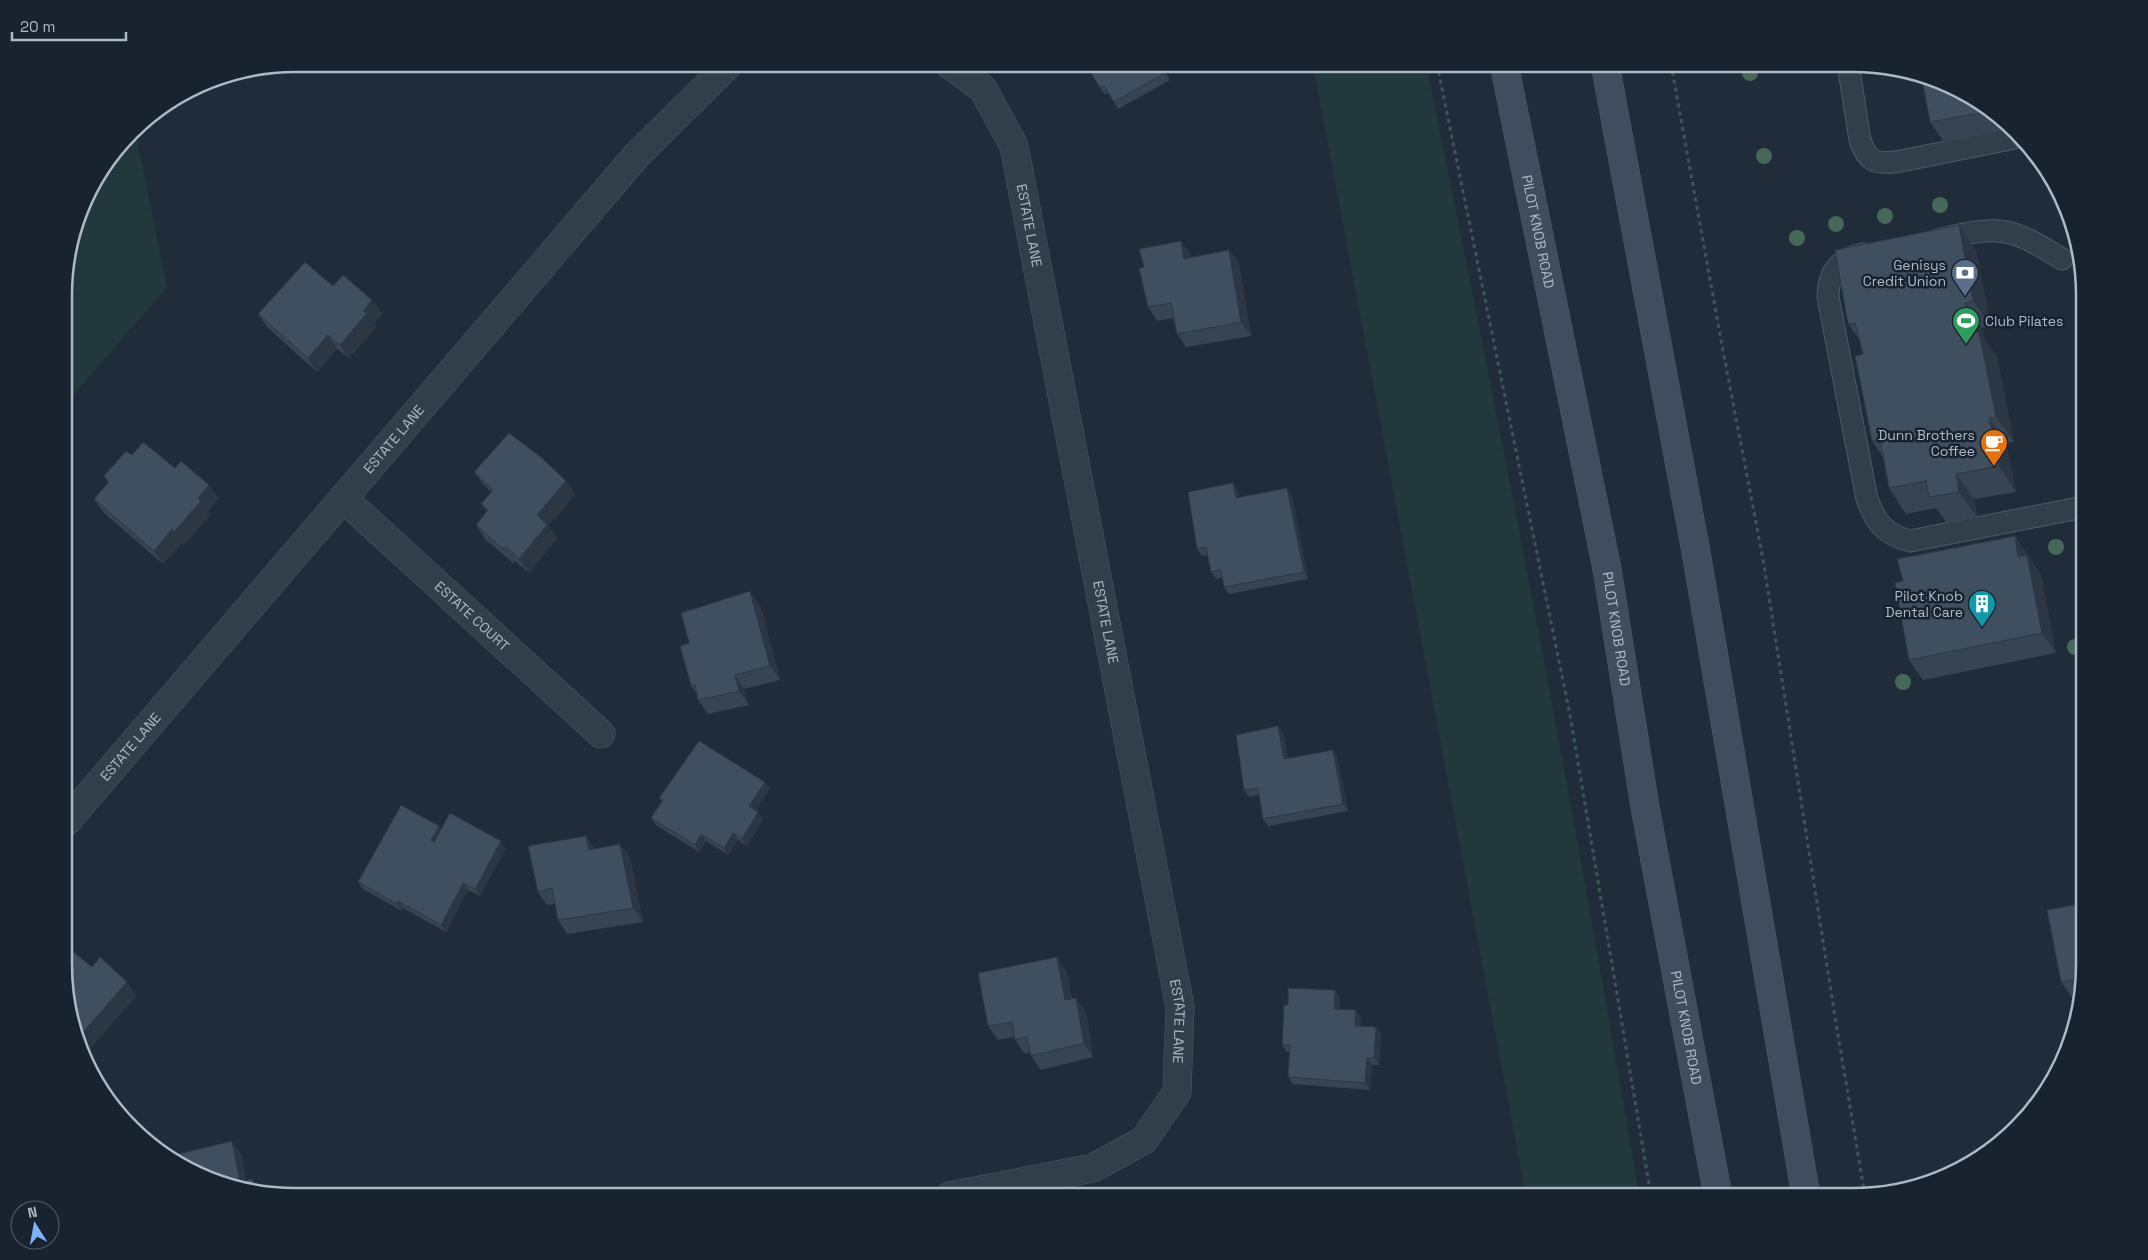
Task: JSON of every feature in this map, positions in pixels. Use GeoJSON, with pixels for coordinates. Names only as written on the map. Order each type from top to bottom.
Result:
{"type":"FeatureCollection","features":[{"type":"Feature","properties":{"kind":"main road","name":"PILOT KNOB ROAD"},"geometry":{"type":"LineString","coordinates":[[1506,72],[1607,569],[1645,807],[1716,1188]]}},
{"type":"Feature","properties":{"kind":"main road"},"geometry":{"type":"LineString","coordinates":[[1607,72],[1696,552],[1805,1188]]}},
{"type":"Feature","properties":{"kind":"street","name":"ESTATE LANE"},"geometry":{"type":"LineString","coordinates":[[72,815],[637,155],[721,72]]}},
{"type":"Feature","properties":{"kind":"street","name":"ESTATE LANE"},"geometry":{"type":"LineString","coordinates":[[960,72],[983,89],[1014,146],[1180,1007],[1177,1092],[1144,1140],[1093,1168],[991,1188]]}},
{"type":"Feature","properties":{"kind":"street","name":"ESTATE COURT"},"geometry":{"type":"LineString","coordinates":[[343,498],[601,734]]}},
{"type":"Feature","properties":{"kind":"lane"},"geometry":{"type":"LineString","coordinates":[[1849,72],[1860,140],[1864,151],[1870,159],[1882,163],[1896,162],[2011,139]]}},
{"type":"Feature","properties":{"kind":"lane"},"geometry":{"type":"LineString","coordinates":[[1921,243],[1984,231],[2000,231],[2014,233],[2062,259]]}},
{"type":"Feature","properties":{"kind":"lane"},"geometry":{"type":"LineString","coordinates":[[1885,250],[1858,255],[1846,260],[1831,273],[1828,282],[1828,297],[1867,499],[1874,518],[1888,532],[1897,537],[1910,540],[2076,509]]}},
{"type":"Feature","properties":{"kind":"path"},"geometry":{"type":"LineString","coordinates":[[1439,72],[1570,715],[1650,1188]]}},
{"type":"Feature","properties":{"kind":"path"},"geometry":{"type":"LineString","coordinates":[[1673,72],[1723,350],[1763,559],[1864,1187]]}},
{"type":"Feature","properties":{"kind":"green space"},"geometry":{"type":"Polygon","coordinates":[[[1315,72],[1428,72],[1538,629],[1590,912],[1638,1188],[1524,1188],[1315,72]]]}},
{"type":"Feature","properties":{"kind":"green space"},"geometry":{"type":"Polygon","coordinates":[[[137,139],[167,287],[72,396],[72,296],[74,266],[80,238],[89,210],[102,184],[128,148],[137,139]]]}},
{"type":"Feature","properties":{"kind":"building"},"geometry":{"type":"Polygon","coordinates":[[[1091,72],[1165,73],[1114,102],[1104,86],[1100,88],[1091,72]]]}},
{"type":"Feature","properties":{"kind":"building"},"geometry":{"type":"Polygon","coordinates":[[[1923,84],[1951,95],[1980,113],[1930,122],[1923,84]]]}},
{"type":"Feature","properties":{"kind":"building"},"geometry":{"type":"Polygon","coordinates":[[[1959,225],[1973,301],[1965,303],[1970,333],[1979,332],[1996,417],[1989,418],[1999,466],[1956,474],[1959,492],[1929,497],[1926,481],[1889,488],[1880,439],[1872,441],[1855,356],[1863,354],[1855,323],[1848,324],[1835,250],[1959,225]]]}},
{"type":"Feature","properties":{"kind":"building"},"geometry":{"type":"Polygon","coordinates":[[[1181,241],[1184,259],[1229,250],[1241,322],[1177,334],[1171,303],[1148,307],[1139,268],[1144,267],[1139,249],[1181,241]]]}},
{"type":"Feature","properties":{"kind":"building"},"geometry":{"type":"Polygon","coordinates":[[[305,262],[333,286],[343,275],[372,300],[363,311],[367,313],[340,345],[328,335],[308,358],[258,314],[305,262]]]}},
{"type":"Feature","properties":{"kind":"building"},"geometry":{"type":"Polygon","coordinates":[[[509,433],[542,458],[566,481],[537,515],[547,525],[519,559],[506,547],[503,549],[476,525],[488,510],[481,504],[493,490],[474,472],[509,433]]]}},
{"type":"Feature","properties":{"kind":"building"},"geometry":{"type":"Polygon","coordinates":[[[143,442],[175,468],[181,461],[209,485],[198,498],[201,501],[174,532],[172,529],[154,551],[94,499],[109,482],[104,476],[126,451],[132,455],[143,442]]]}},
{"type":"Feature","properties":{"kind":"building"},"geometry":{"type":"Polygon","coordinates":[[[1233,483],[1236,498],[1287,488],[1304,572],[1224,587],[1221,570],[1211,572],[1206,547],[1197,549],[1188,492],[1233,483]]]}},
{"type":"Feature","properties":{"kind":"building","name":"Pilot Knob Dental Care"},"geometry":{"type":"Polygon","coordinates":[[[2015,536],[2018,557],[2027,555],[2042,633],[1909,660],[1895,583],[1903,581],[1897,559],[2015,536]]]}},
{"type":"Feature","properties":{"kind":"building"},"geometry":{"type":"Polygon","coordinates":[[[750,591],[770,666],[735,675],[739,691],[698,700],[695,685],[691,686],[680,646],[689,643],[681,613],[750,591]]]}},
{"type":"Feature","properties":{"kind":"building"},"geometry":{"type":"Polygon","coordinates":[[[1278,726],[1284,759],[1333,750],[1343,804],[1263,819],[1258,788],[1244,790],[1236,735],[1278,726]]]}},
{"type":"Feature","properties":{"kind":"building"},"geometry":{"type":"Polygon","coordinates":[[[699,741],[765,782],[749,806],[758,812],[742,839],[733,833],[724,848],[701,834],[695,845],[651,818],[663,800],[659,798],[699,741]]]}},
{"type":"Feature","properties":{"kind":"building"},"geometry":{"type":"Polygon","coordinates":[[[401,805],[439,826],[431,840],[434,842],[450,813],[501,841],[475,889],[463,883],[441,925],[398,901],[397,904],[358,882],[401,805]]]}},
{"type":"Feature","properties":{"kind":"building"},"geometry":{"type":"Polygon","coordinates":[[[586,836],[589,850],[620,844],[633,908],[558,920],[552,888],[538,892],[528,846],[586,836]]]}},
{"type":"Feature","properties":{"kind":"building"},"geometry":{"type":"Polygon","coordinates":[[[2076,905],[2075,979],[2061,982],[2047,910],[2076,905]]]}},
{"type":"Feature","properties":{"kind":"building"},"geometry":{"type":"Polygon","coordinates":[[[72,951],[92,967],[100,957],[127,982],[83,1033],[74,994],[72,951]]]}},
{"type":"Feature","properties":{"kind":"building"},"geometry":{"type":"Polygon","coordinates":[[[1057,957],[1065,1000],[1076,998],[1084,1043],[1031,1056],[1027,1037],[1015,1040],[1012,1022],[988,1026],[978,973],[1057,957]]]}},
{"type":"Feature","properties":{"kind":"building"},"geometry":{"type":"Polygon","coordinates":[[[1288,988],[1335,990],[1334,1009],[1356,1010],[1355,1026],[1376,1027],[1374,1058],[1367,1058],[1365,1083],[1288,1077],[1290,1045],[1282,1045],[1284,1005],[1288,1005],[1288,988]]]}},
{"type":"Feature","properties":{"kind":"building"},"geometry":{"type":"Polygon","coordinates":[[[232,1141],[240,1180],[210,1171],[178,1154],[232,1141]]]}},
{"type":"Feature","properties":{"kind":"building"},"geometry":{"type":"Polygon","coordinates":[[[252,1179],[253,1183],[243,1181],[252,1179]]]}},
{"type":"Feature","properties":{"kind":"place","name":"Genisys Credit Union"},"geometry":{"type":"Point","coordinates":[1965,297]}},
{"type":"Feature","properties":{"kind":"place","name":"Club Pilates"},"geometry":{"type":"Point","coordinates":[1966,345]}},
{"type":"Feature","properties":{"kind":"place","name":"Dunn Brothers Coffee"},"geometry":{"type":"Point","coordinates":[1994,467]}},
{"type":"Feature","properties":{"kind":"place","name":"Pilot Knob Dental Care"},"geometry":{"type":"Point","coordinates":[1982,628]}}]}
